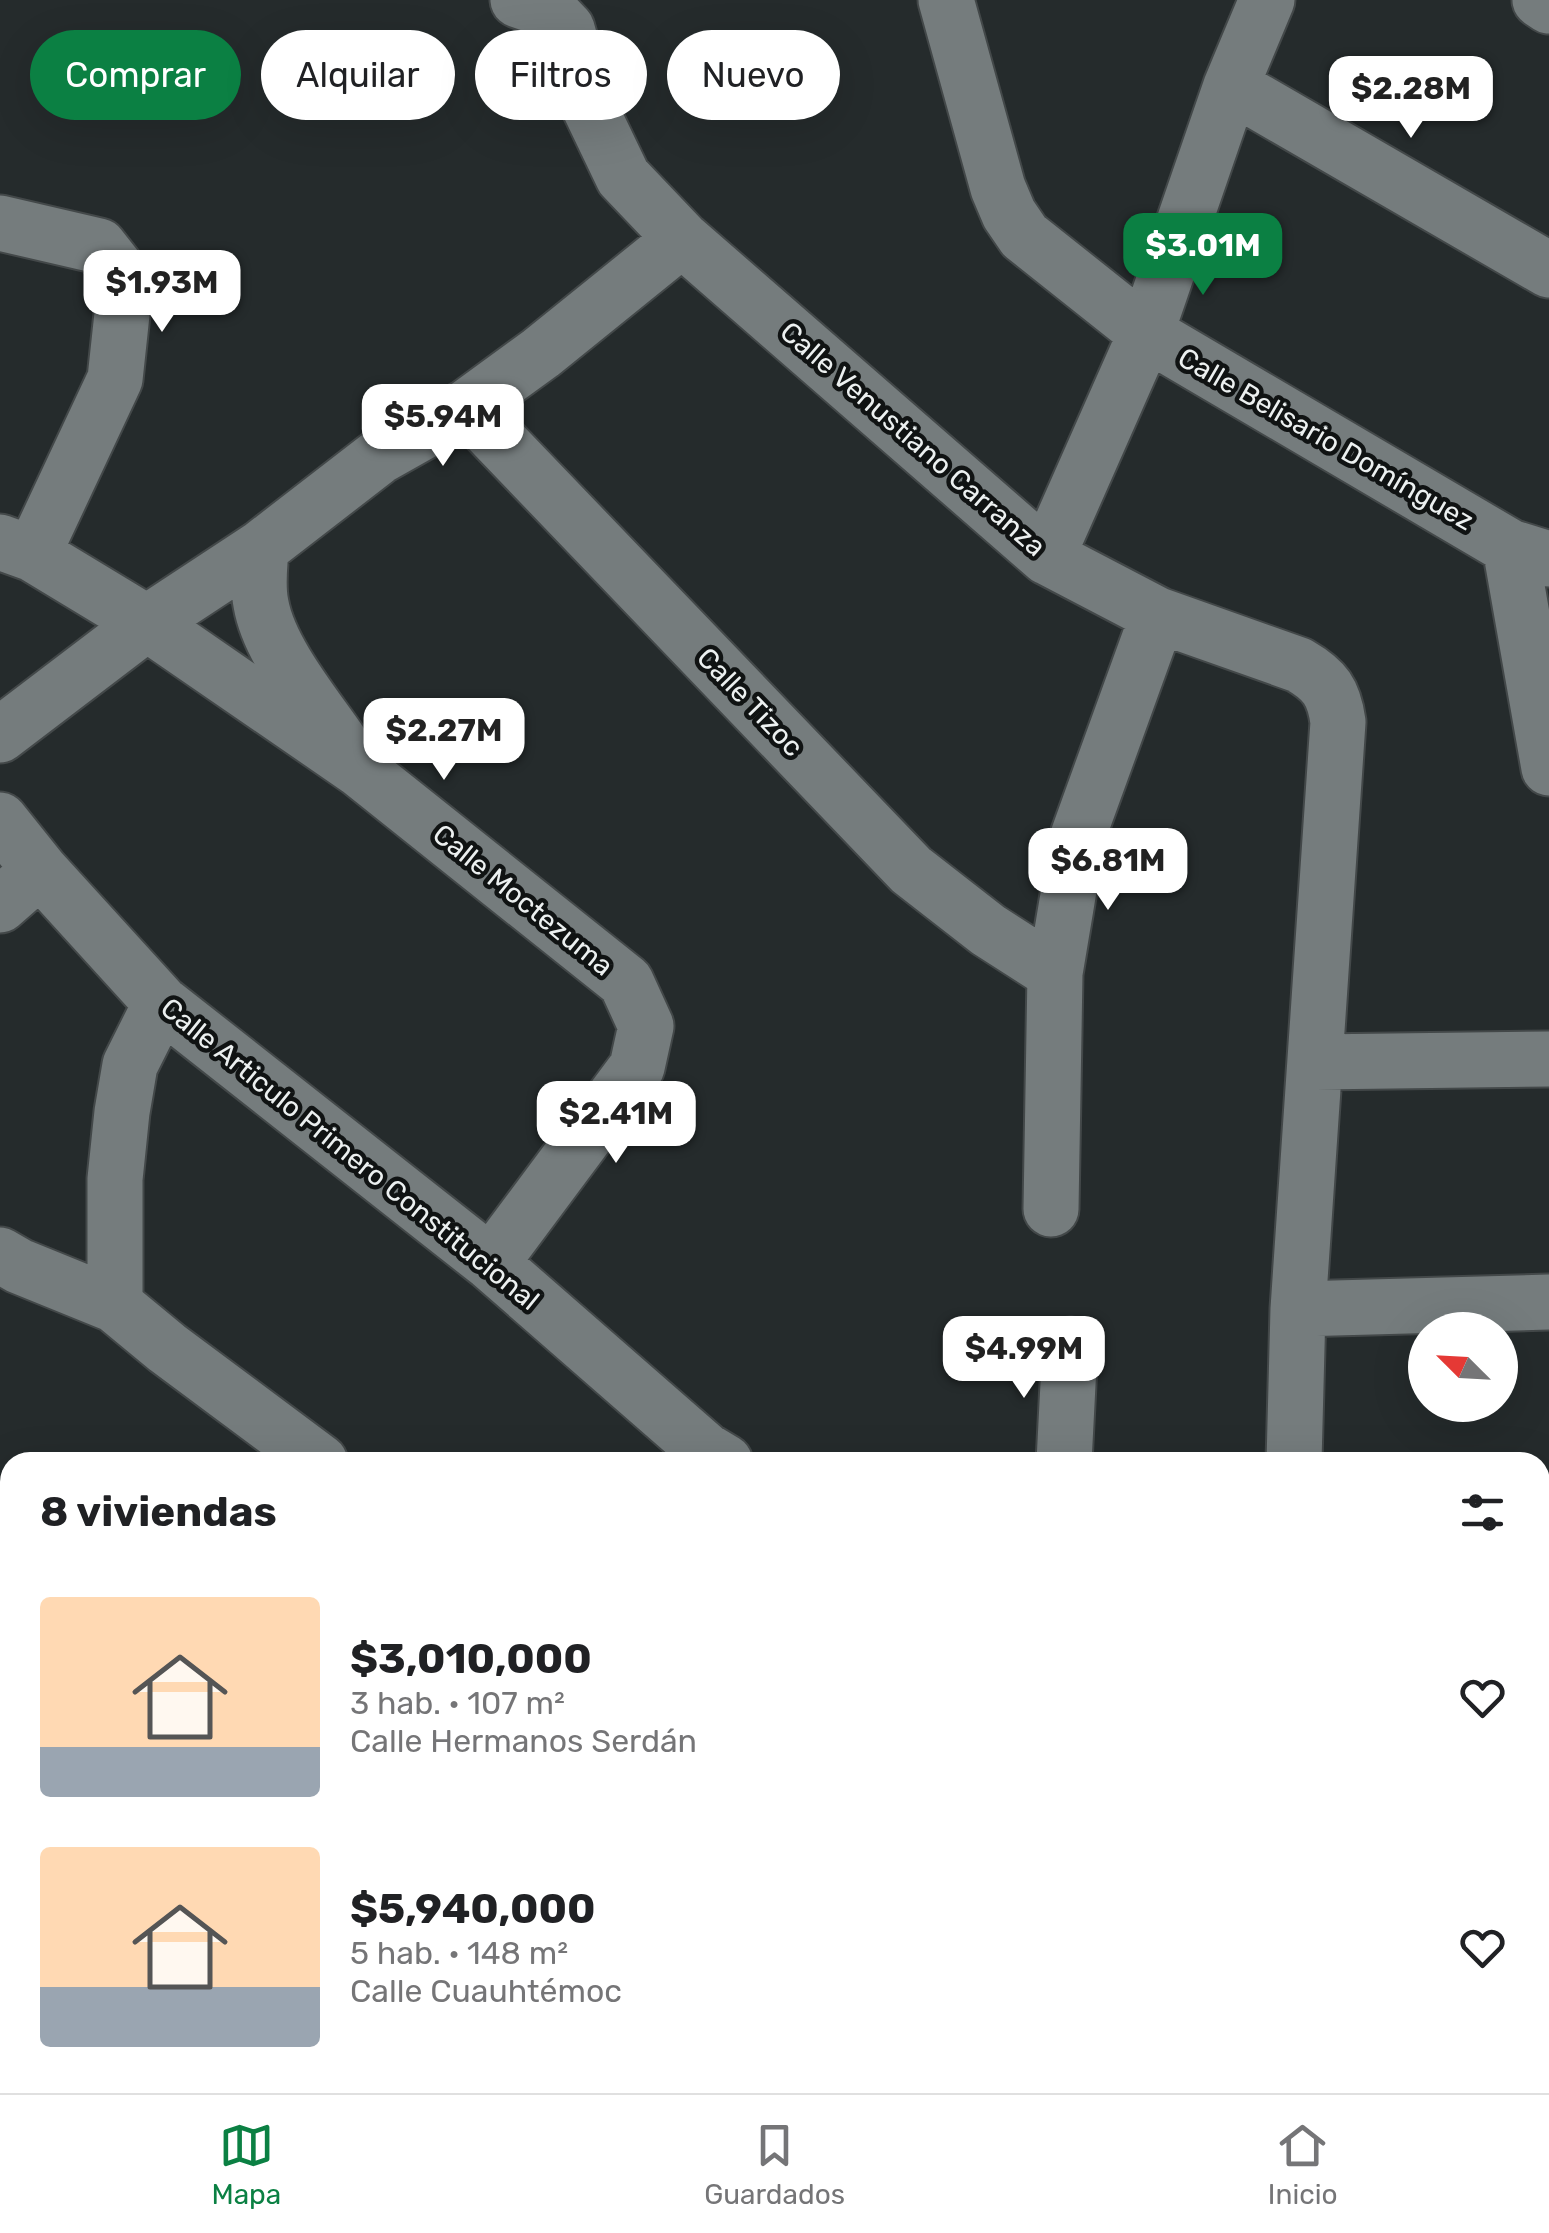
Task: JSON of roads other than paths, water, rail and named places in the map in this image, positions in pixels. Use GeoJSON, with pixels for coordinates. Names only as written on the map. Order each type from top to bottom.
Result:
{"type":"FeatureCollection","features":[{"type":"Feature","properties":{"kind":"street","name":"Calle Venustiano Carranza"},"geometry":{"type":"LineString","coordinates":[[518,0],[550,11],[567,29],[588,104],[623,177],[682,238],[1047,557],[1158,615],[1299,665],[1319,676],[1336,700],[1338,722],[1298,1309],[1294,1452]]}},
{"type":"Feature","properties":{"kind":"street","name":"Calle Belisario Domínguez"},"geometry":{"type":"LineString","coordinates":[[946,0],[998,188],[1008,214],[1024,236],[1146,333],[1529,553]]}},
{"type":"Feature","properties":{"kind":"street"},"geometry":{"type":"LineString","coordinates":[[1047,557],[1146,333],[1231,86],[1267,0]]}},
{"type":"Feature","properties":{"kind":"street"},"geometry":{"type":"LineString","coordinates":[[1540,0],[1549,6]]}},
{"type":"Feature","properties":{"kind":"street"},"geometry":{"type":"LineString","coordinates":[[1231,86],[1549,270]]}},
{"type":"Feature","properties":{"kind":"street"},"geometry":{"type":"LineString","coordinates":[[0,223],[99,246],[121,274],[123,305],[115,379],[17,548]]}},
{"type":"Feature","properties":{"kind":"street"},"geometry":{"type":"LineString","coordinates":[[0,736],[148,623],[261,548],[380,456],[466,407],[540,353],[682,238]]}},
{"type":"Feature","properties":{"kind":"street","name":"Calle Tizoc"},"geometry":{"type":"LineString","coordinates":[[466,407],[911,870],[988,930],[1055,973]]}},
{"type":"Feature","properties":{"kind":"street","name":"Calle Moctezuma"},"geometry":{"type":"LineString","coordinates":[[17,548],[148,623],[359,769],[626,982],[646,1026],[638,1067],[491,1263]]}},
{"type":"Feature","properties":{"kind":"street"},"geometry":{"type":"LineString","coordinates":[[261,548],[259,589],[270,634],[359,769]]}},
{"type":"Feature","properties":{"kind":"street"},"geometry":{"type":"LineString","coordinates":[[1529,553],[1549,768]]}},
{"type":"Feature","properties":{"kind":"street"},"geometry":{"type":"LineString","coordinates":[[1051,1209],[1055,973],[1078,836],[1158,615]]}},
{"type":"Feature","properties":{"kind":"street","name":"Calle Articulo Primero Constitucional"},"geometry":{"type":"LineString","coordinates":[[0,820],[160,1003],[491,1263],[700,1452]]}},
{"type":"Feature","properties":{"kind":"street"},"geometry":{"type":"LineString","coordinates":[[0,906],[40,870]]}},
{"type":"Feature","properties":{"kind":"street"},"geometry":{"type":"LineString","coordinates":[[115,1305],[115,1179],[122,1112],[130,1065],[160,1003]]}},
{"type":"Feature","properties":{"kind":"street"},"geometry":{"type":"LineString","coordinates":[[1316,1062],[1549,1059]]}},
{"type":"Feature","properties":{"kind":"street"},"geometry":{"type":"LineString","coordinates":[[0,1256],[115,1305],[166,1348],[306,1452]]}},
{"type":"Feature","properties":{"kind":"street"},"geometry":{"type":"LineString","coordinates":[[1298,1309],[1549,1302]]}},
{"type":"Feature","properties":{"kind":"street"},"geometry":{"type":"LineString","coordinates":[[1065,1452],[1070,1344]]}}]}
